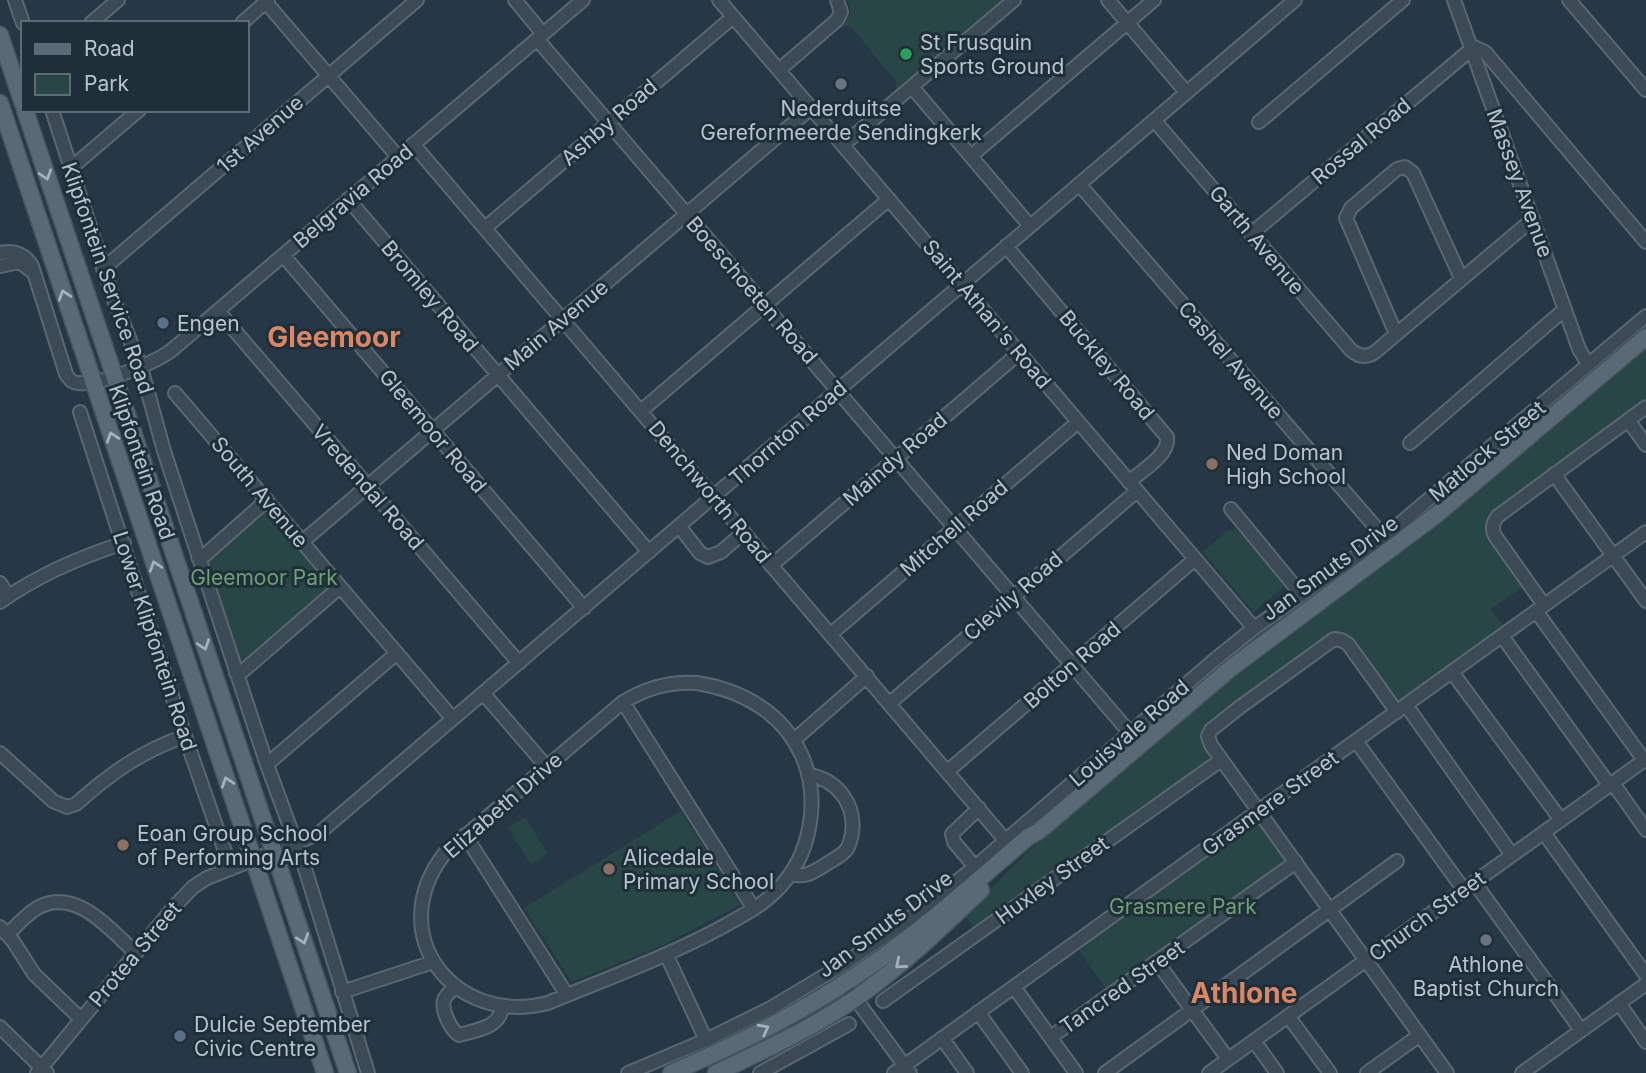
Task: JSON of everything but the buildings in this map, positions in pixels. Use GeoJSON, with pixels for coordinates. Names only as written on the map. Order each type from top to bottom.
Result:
{"type":"FeatureCollection","features":[{"type":"Feature","properties":{"kind":"main road"},"geometry":{"type":"LineString","coordinates":[[0,35],[21,98]]}},
{"type":"Feature","properties":{"kind":"main road","name":"Klipfontein Road"},"geometry":{"type":"LineString","coordinates":[[0,103],[325,1073]]}},
{"type":"Feature","properties":{"kind":"main road","name":"Klipfontein Road"},"geometry":{"type":"LineString","coordinates":[[26,112],[348,1073]]}},
{"type":"Feature","properties":{"kind":"main road","name":"Jan Smuts Drive"},"geometry":{"type":"LineString","coordinates":[[671,1073],[752,1035],[844,983],[915,932],[1231,668],[1436,515],[1646,337]]}},
{"type":"Feature","properties":{"kind":"main road","name":"Jan Smuts Drive"},"geometry":{"type":"LineString","coordinates":[[716,1073],[855,999],[933,936],[1032,842],[1039,831]]}},
{"type":"Feature","properties":{"kind":"street"},"geometry":{"type":"LineString","coordinates":[[15,0],[22,21]]}},
{"type":"Feature","properties":{"kind":"street"},"geometry":{"type":"LineString","coordinates":[[93,21],[118,0]]}},
{"type":"Feature","properties":{"kind":"street","name":"1st Avenue"},"geometry":{"type":"LineString","coordinates":[[103,269],[417,0]]}},
{"type":"Feature","properties":{"kind":"street","name":"Boeschoeten Road"},"geometry":{"type":"LineString","coordinates":[[515,0],[609,123],[1130,733]]}},
{"type":"Feature","properties":{"kind":"street","name":"Belgravia Road"},"geometry":{"type":"LineString","coordinates":[[93,382],[141,367],[168,354],[583,0]]}},
{"type":"Feature","properties":{"kind":"street","name":"Saint Athan's Road"},"geometry":{"type":"LineString","coordinates":[[719,0],[1254,628]]}},
{"type":"Feature","properties":{"kind":"street"},"geometry":{"type":"LineString","coordinates":[[843,145],[1014,0]]}},
{"type":"Feature","properties":{"kind":"street"},"geometry":{"type":"LineString","coordinates":[[1108,0],[1186,92]]}},
{"type":"Feature","properties":{"kind":"street"},"geometry":{"type":"LineString","coordinates":[[971,156],[1154,0]]}},
{"type":"Feature","properties":{"kind":"street","name":"Thornton Road"},"geometry":{"type":"LineString","coordinates":[[253,860],[311,838],[326,827],[1295,0]]}},
{"type":"Feature","properties":{"kind":"street"},"geometry":{"type":"LineString","coordinates":[[1259,122],[1403,0]]}},
{"type":"Feature","properties":{"kind":"street","name":"Massey Avenue"},"geometry":{"type":"LineString","coordinates":[[1454,0],[1579,349],[1588,364]]}},
{"type":"Feature","properties":{"kind":"street"},"geometry":{"type":"LineString","coordinates":[[1569,0],[1646,90]]}},
{"type":"Feature","properties":{"kind":"street"},"geometry":{"type":"LineString","coordinates":[[244,21],[266,1],[398,157]]}},
{"type":"Feature","properties":{"kind":"street"},"geometry":{"type":"LineString","coordinates":[[779,70],[828,29],[837,19],[839,6]]}},
{"type":"Feature","properties":{"kind":"street","name":"Ashby Road"},"geometry":{"type":"LineString","coordinates":[[485,228],[733,17]]}},
{"type":"Feature","properties":{"kind":"street"},"geometry":{"type":"LineString","coordinates":[[1471,48],[1485,52],[1646,242]]}},
{"type":"Feature","properties":{"kind":"street","name":"Rossal Road"},"geometry":{"type":"LineString","coordinates":[[1251,234],[1471,48]]}},
{"type":"Feature","properties":{"kind":"street"},"geometry":{"type":"LineString","coordinates":[[912,87],[1030,226]]}},
{"type":"Feature","properties":{"kind":"street","name":"Main Avenue"},"geometry":{"type":"LineString","coordinates":[[302,542],[811,108]]}},
{"type":"Feature","properties":{"kind":"street","name":"Klipfontein Service Road"},"geometry":{"type":"LineString","coordinates":[[53,112],[103,269],[141,367],[159,436],[236,673],[296,844],[368,1073]]}},
{"type":"Feature","properties":{"kind":"street"},"geometry":{"type":"LineString","coordinates":[[71,168],[137,112]]}},
{"type":"Feature","properties":{"kind":"street","name":"Garth Avenue"},"geometry":{"type":"LineString","coordinates":[[1154,120],[1350,349],[1363,356],[1374,353],[1396,334]]}},
{"type":"Feature","properties":{"kind":"street","name":"Denchworth Road"},"geometry":{"type":"LineString","coordinates":[[413,144],[1005,840]]}},
{"type":"Feature","properties":{"kind":"street"},"geometry":{"type":"LineString","coordinates":[[1461,278],[1413,173],[1405,167],[1397,169],[1347,214],[1347,221],[1396,334],[1533,219]]}},
{"type":"Feature","properties":{"kind":"street","name":"Cashel Avenue"},"geometry":{"type":"LineString","coordinates":[[1079,184],[1384,537]]}},
{"type":"Feature","properties":{"kind":"street","name":"Bromley Road"},"geometry":{"type":"LineString","coordinates":[[348,199],[649,552]]}},
{"type":"Feature","properties":{"kind":"street"},"geometry":{"type":"LineString","coordinates":[[641,411],[889,199]]}},
{"type":"Feature","properties":{"kind":"street","name":"Buckley Road"},"geometry":{"type":"LineString","coordinates":[[1006,246],[1167,437],[1168,444],[1164,452],[1133,486]]}},
{"type":"Feature","properties":{"kind":"street"},"geometry":{"type":"LineString","coordinates":[[0,253],[9,251],[21,254],[32,266],[68,378],[81,384],[93,382]]}},
{"type":"Feature","properties":{"kind":"street","name":"Gleemoor Road"},"geometry":{"type":"LineString","coordinates":[[283,255],[584,608]]}},
{"type":"Feature","properties":{"kind":"street"},"geometry":{"type":"LineString","coordinates":[[0,266],[20,262],[29,268],[34,276]]}},
{"type":"Feature","properties":{"kind":"street"},"geometry":{"type":"LineString","coordinates":[[1410,443],[1565,309]]}},
{"type":"Feature","properties":{"kind":"street","name":"Vredendal Road"},"geometry":{"type":"LineString","coordinates":[[218,311],[519,663]]}},
{"type":"Feature","properties":{"kind":"street","name":"Matlock Street"},"geometry":{"type":"LineString","coordinates":[[1254,628],[1384,537],[1646,316]]}},
{"type":"Feature","properties":{"kind":"street","name":"Maindy Road"},"geometry":{"type":"LineString","coordinates":[[772,565],[1019,353]]}},
{"type":"Feature","properties":{"kind":"street","name":"South Avenue"},"geometry":{"type":"LineString","coordinates":[[175,393],[453,719]]}},
{"type":"Feature","properties":{"kind":"street"},"geometry":{"type":"LineString","coordinates":[[1645,760],[1540,608],[1495,536],[1493,526],[1499,516],[1646,407]]}},
{"type":"Feature","properties":{"kind":"street","name":"Lower Klipfontein Road"},"geometry":{"type":"LineString","coordinates":[[80,412],[231,869]]}},
{"type":"Feature","properties":{"kind":"street"},"geometry":{"type":"LineString","coordinates":[[1628,420],[1646,445]]}},
{"type":"Feature","properties":{"kind":"street","name":"Mitchell Road"},"geometry":{"type":"LineString","coordinates":[[831,634],[1077,422]]}},
{"type":"Feature","properties":{"kind":"street"},"geometry":{"type":"LineString","coordinates":[[1554,474],[1646,601]]}},
{"type":"Feature","properties":{"kind":"street","name":"Clevily Road"},"geometry":{"type":"LineString","coordinates":[[890,703],[1013,596],[1133,486]]}},
{"type":"Feature","properties":{"kind":"street"},"geometry":{"type":"LineString","coordinates":[[198,557],[205,555],[267,500]]}},
{"type":"Feature","properties":{"kind":"street"},"geometry":{"type":"LineString","coordinates":[[1231,509],[1302,595]]}},
{"type":"Feature","properties":{"kind":"street"},"geometry":{"type":"LineString","coordinates":[[679,526],[700,553],[708,557],[720,552],[744,532]]}},
{"type":"Feature","properties":{"kind":"street","name":"Grasmere Street"},"geometry":{"type":"LineString","coordinates":[[903,1070],[942,1038],[1646,532]]}},
{"type":"Feature","properties":{"kind":"street"},"geometry":{"type":"LineString","coordinates":[[0,583],[4,599],[68,564],[124,543]]}},
{"type":"Feature","properties":{"kind":"street","name":"Bolton Road"},"geometry":{"type":"LineString","coordinates":[[948,771],[1195,559]]}},
{"type":"Feature","properties":{"kind":"street"},"geometry":{"type":"LineString","coordinates":[[236,673],[243,671],[340,587]]}},
{"type":"Feature","properties":{"kind":"street","name":"Louisvale Road"},"geometry":{"type":"LineString","coordinates":[[628,1073],[706,1040],[769,1009],[844,964],[909,919],[975,867],[1254,628]]}},
{"type":"Feature","properties":{"kind":"street"},"geometry":{"type":"LineString","coordinates":[[1502,636],[1646,830]]}},
{"type":"Feature","properties":{"kind":"street"},"geometry":{"type":"LineString","coordinates":[[1447,1073],[1209,742],[1212,730],[1328,643],[1338,639],[1348,644],[1402,708],[1512,855]]}},
{"type":"Feature","properties":{"kind":"street"},"geometry":{"type":"LineString","coordinates":[[266,762],[272,760],[397,653]]}},
{"type":"Feature","properties":{"kind":"street"},"geometry":{"type":"LineString","coordinates":[[1452,672],[1561,820]]}},
{"type":"Feature","properties":{"kind":"street"},"geometry":{"type":"LineString","coordinates":[[794,740],[867,676]]}},
{"type":"Feature","properties":{"kind":"street","name":"Elizabeth Drive"},"geometry":{"type":"LineString","coordinates":[[687,682],[714,685],[746,697],[764,709],[794,740],[808,775],[811,809],[808,832],[802,853],[790,874],[779,889],[754,909],[667,956],[531,1007],[502,1007],[473,998],[456,987],[433,962],[422,923],[424,893],[439,861],[465,835],[623,702],[648,690],[670,684],[687,682]]}},
{"type":"Feature","properties":{"kind":"street"},"geometry":{"type":"LineString","coordinates":[[483,693],[546,766]]}},
{"type":"Feature","properties":{"kind":"street"},"geometry":{"type":"LineString","coordinates":[[623,702],[754,909]]}},
{"type":"Feature","properties":{"kind":"street"},"geometry":{"type":"LineString","coordinates":[[0,753],[53,801],[67,807],[76,804],[121,766],[141,754],[185,736]]}},
{"type":"Feature","properties":{"kind":"street"},"geometry":{"type":"LineString","coordinates":[[1356,741],[1581,1030]]}},
{"type":"Feature","properties":{"kind":"street","name":"Huxley Street"},"geometry":{"type":"LineString","coordinates":[[883,1001],[1222,760]]}},
{"type":"Feature","properties":{"kind":"street","name":"Church Street"},"geometry":{"type":"LineString","coordinates":[[1209,1073],[1645,760]]}},
{"type":"Feature","properties":{"kind":"street"},"geometry":{"type":"LineString","coordinates":[[790,874],[809,874],[841,854],[850,842],[853,817],[850,806],[829,782],[808,775]]}},
{"type":"Feature","properties":{"kind":"street"},"geometry":{"type":"LineString","coordinates":[[975,867],[954,842],[952,834],[979,808]]}},
{"type":"Feature","properties":{"kind":"street"},"geometry":{"type":"LineString","coordinates":[[1544,832],[1646,975]]}},
{"type":"Feature","properties":{"kind":"street"},"geometry":{"type":"LineString","coordinates":[[465,835],[567,995]]}},
{"type":"Feature","properties":{"kind":"street","name":"Protea Street"},"geometry":{"type":"LineString","coordinates":[[42,1071],[81,1019],[192,887],[207,878],[253,860]]}},
{"type":"Feature","properties":{"kind":"street"},"geometry":{"type":"LineString","coordinates":[[1105,1073],[1397,861]]}},
{"type":"Feature","properties":{"kind":"street","name":"Tancred Street"},"geometry":{"type":"LineString","coordinates":[[1051,1037],[1296,862]]}},
{"type":"Feature","properties":{"kind":"street"},"geometry":{"type":"LineString","coordinates":[[81,1019],[34,974],[4,930],[48,903],[70,903],[83,908],[136,953]]}},
{"type":"Feature","properties":{"kind":"street"},"geometry":{"type":"LineString","coordinates":[[667,956],[706,1040]]}},
{"type":"Feature","properties":{"kind":"street"},"geometry":{"type":"LineString","coordinates":[[1157,961],[1228,1059]]}},
{"type":"Feature","properties":{"kind":"street"},"geometry":{"type":"LineString","coordinates":[[342,992],[433,962]]}},
{"type":"Feature","properties":{"kind":"street"},"geometry":{"type":"LineString","coordinates":[[844,983],[903,1070]]}},
{"type":"Feature","properties":{"kind":"street"},"geometry":{"type":"LineString","coordinates":[[1522,1073],[1646,984]]}},
{"type":"Feature","properties":{"kind":"street"},"geometry":{"type":"LineString","coordinates":[[456,987],[445,997],[443,1005],[452,1031],[459,1035],[497,1022],[502,1014],[502,1007]]}},
{"type":"Feature","properties":{"kind":"street"},"geometry":{"type":"LineString","coordinates":[[1014,987],[1076,1073]]}},
{"type":"Feature","properties":{"kind":"street"},"geometry":{"type":"LineString","coordinates":[[1619,1003],[1646,1042]]}},
{"type":"Feature","properties":{"kind":"street"},"geometry":{"type":"LineString","coordinates":[[978,1012],[1022,1073]]}},
{"type":"Feature","properties":{"kind":"street"},"geometry":{"type":"LineString","coordinates":[[1288,1016],[1330,1073]]}},
{"type":"Feature","properties":{"kind":"street"},"geometry":{"type":"LineString","coordinates":[[760,1073],[849,1024]]}},
{"type":"Feature","properties":{"kind":"street"},"geometry":{"type":"LineString","coordinates":[[0,1027],[42,1071]]}},
{"type":"Feature","properties":{"kind":"street"},"geometry":{"type":"LineString","coordinates":[[1367,1073],[1420,1035]]}},
{"type":"Feature","properties":{"kind":"street"},"geometry":{"type":"LineString","coordinates":[[942,1038],[967,1073]]}},
{"type":"Feature","properties":{"kind":"street"},"geometry":{"type":"LineString","coordinates":[[1254,1041],[1277,1073]]}},
{"type":"Feature","properties":{"kind":"green space","name":"St Frusquin Sports Ground"},"geometry":{"type":"Polygon","coordinates":[[[847,0],[1001,0],[896,90],[896,81],[851,27],[842,27],[851,11],[847,0]]]}},
{"type":"Feature","properties":{"kind":"green space"},"geometry":{"type":"Polygon","coordinates":[[[1646,347],[1646,402],[1491,517],[1525,585],[1491,609],[1505,629],[1400,705],[1347,637],[1208,728],[1209,761],[976,931],[965,915],[1046,834],[1223,684],[1450,513],[1646,347]]]}},
{"type":"Feature","properties":{"kind":"green space","name":"Gleemoor Park"},"geometry":{"type":"Polygon","coordinates":[[[267,505],[333,584],[248,660],[240,661],[207,558],[267,505]]]}},
{"type":"Feature","properties":{"kind":"green space"},"geometry":{"type":"Polygon","coordinates":[[[1236,529],[1286,585],[1254,612],[1203,552],[1227,531],[1236,529]]]}},
{"type":"Feature","properties":{"kind":"green space"},"geometry":{"type":"Polygon","coordinates":[[[681,811],[740,905],[663,945],[572,982],[524,908],[681,811]]]}},
{"type":"Feature","properties":{"kind":"green space"},"geometry":{"type":"Polygon","coordinates":[[[525,817],[548,854],[531,865],[508,828],[525,817]]]}},
{"type":"Feature","properties":{"kind":"green space","name":"Grasmere Park"},"geometry":{"type":"Polygon","coordinates":[[[1259,821],[1289,860],[1108,992],[1078,949],[1259,821]]]}},
{"type":"Feature","properties":{"kind":"place","name":"St Frusquin Sports Ground"},"geometry":{"type":"Point","coordinates":[906,54]}},
{"type":"Feature","properties":{"kind":"place","name":"Nederduitse Gereformeerde Sendingkerk"},"geometry":{"type":"Point","coordinates":[841,84]}},
{"type":"Feature","properties":{"kind":"place","name":"Engen"},"geometry":{"type":"Point","coordinates":[163,323]}},
{"type":"Feature","properties":{"kind":"place","name":"Ned Doman High School"},"geometry":{"type":"Point","coordinates":[1212,464]}},
{"type":"Feature","properties":{"kind":"place","name":"Eoan Group School of Performing Arts"},"geometry":{"type":"Point","coordinates":[123,845]}},
{"type":"Feature","properties":{"kind":"place","name":"Alicedale Primary School"},"geometry":{"type":"Point","coordinates":[609,869]}},
{"type":"Feature","properties":{"kind":"place","name":"Athlone Baptist Church"},"geometry":{"type":"Point","coordinates":[1486,940]}},
{"type":"Feature","properties":{"kind":"place","name":"Dulcie September Civic Centre"},"geometry":{"type":"Point","coordinates":[180,1036]}},
{"type":"Feature","properties":{"kind":"district","name":"Gleemoor"},"geometry":{"type":"Point","coordinates":[334,337]}},
{"type":"Feature","properties":{"kind":"district","name":"Athlone"},"geometry":{"type":"Point","coordinates":[1244,993]}}]}
